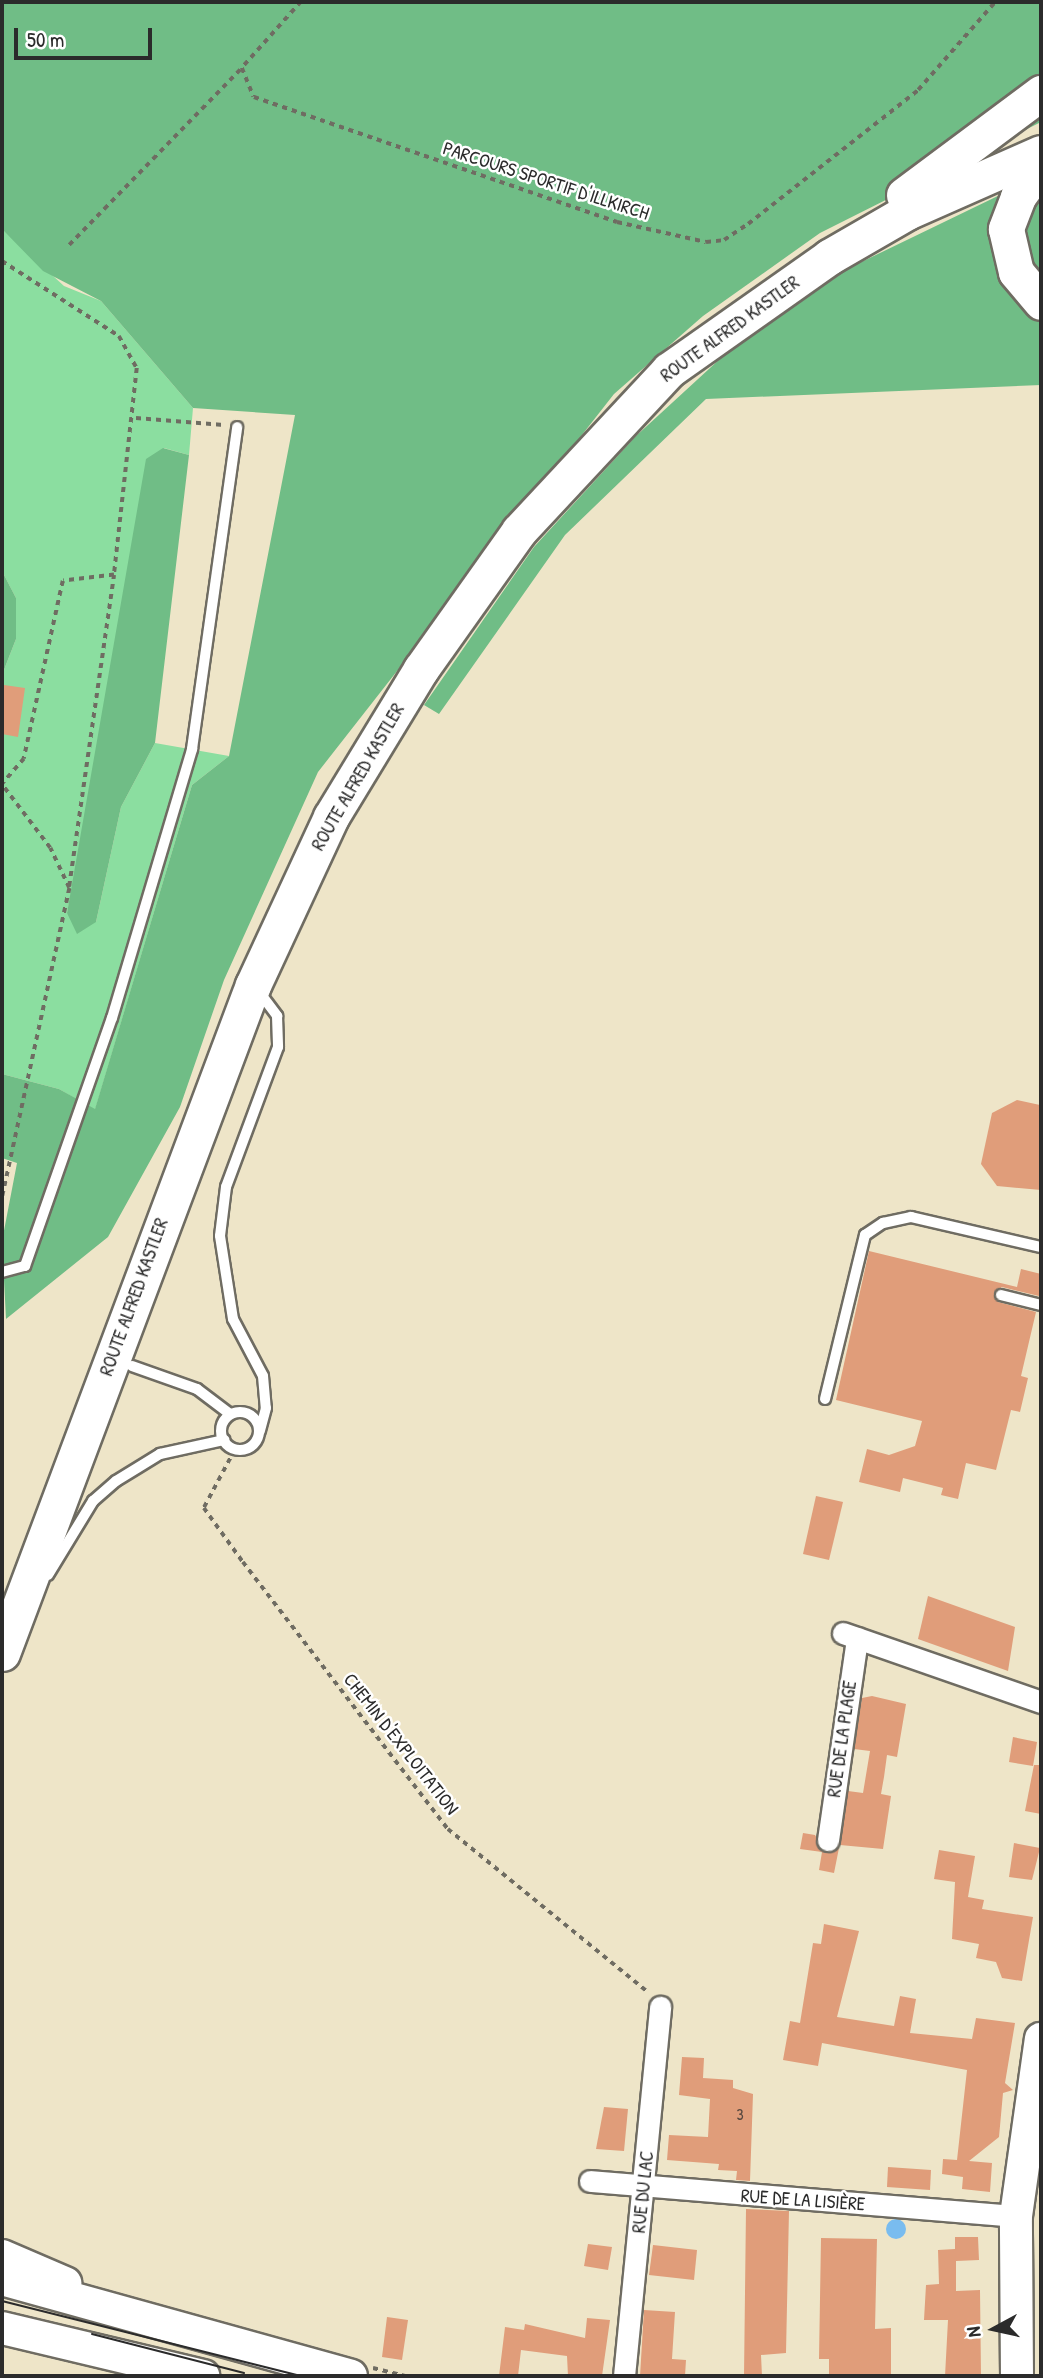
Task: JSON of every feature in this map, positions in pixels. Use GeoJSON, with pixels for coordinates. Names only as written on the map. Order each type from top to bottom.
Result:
{"type":"FeatureCollection","features":[{"type":"Feature","properties":{"kind":"main road"},"geometry":{"type":"LineString","coordinates":[[761,303],[829,242],[953,161],[1041,93]]}},
{"type":"Feature","properties":{"kind":"main road","name":"ROUTE ALFRED KASTLER"},"geometry":{"type":"LineString","coordinates":[[2,1653],[253,985],[331,817],[421,669],[519,531],[669,370],[761,303],[907,212],[1041,153]]}},
{"type":"Feature","properties":{"kind":"main road"},"geometry":{"type":"LineString","coordinates":[[1041,165],[1018,197],[1006,229],[1016,272],[1041,302]]}},
{"type":"Feature","properties":{"kind":"main road"},"geometry":{"type":"LineString","coordinates":[[1017,2376],[1016,2216],[1032,2157],[1041,2039]]}},
{"type":"Feature","properties":{"kind":"main road"},"geometry":{"type":"LineString","coordinates":[[2,2256],[33,2264],[112,2310]]}},
{"type":"Feature","properties":{"kind":"main road"},"geometry":{"type":"LineString","coordinates":[[2,2279],[351,2376]]}},
{"type":"Feature","properties":{"kind":"main road"},"geometry":{"type":"LineString","coordinates":[[2,2328],[203,2376]]}},
{"type":"Feature","properties":{"kind":"street","name":"RUE DE LA PLAGE"},"geometry":{"type":"LineString","coordinates":[[828,1840],[850,1636],[1041,1702]]}},
{"type":"Feature","properties":{"kind":"street","name":"RUE DU LAC"},"geometry":{"type":"LineString","coordinates":[[624,2376],[660,2007]]}},
{"type":"Feature","properties":{"kind":"street","name":"RUE DE LA LISIÈRE"},"geometry":{"type":"LineString","coordinates":[[590,2181],[644,2188],[1016,2216]]}},
{"type":"Feature","properties":{"kind":"lane"},"geometry":{"type":"LineString","coordinates":[[2,1272],[25,1266],[112,1018],[192,748],[237,427]]}},
{"type":"Feature","properties":{"kind":"lane"},"geometry":{"type":"LineString","coordinates":[[230,1414],[221,1429],[224,1440],[236,1449],[252,1446],[260,1431],[266,1408],[263,1376],[233,1320],[220,1237],[226,1187],[278,1047],[277,1016],[253,985]]}},
{"type":"Feature","properties":{"kind":"lane"},"geometry":{"type":"LineString","coordinates":[[825,1399],[865,1235],[883,1223],[911,1217],[1041,1247]]}},
{"type":"Feature","properties":{"kind":"lane"},"geometry":{"type":"LineString","coordinates":[[1000,1295],[1041,1305]]}},
{"type":"Feature","properties":{"kind":"lane"},"geometry":{"type":"LineString","coordinates":[[132,1366],[197,1389],[230,1414],[253,1416],[260,1431]]}},
{"type":"Feature","properties":{"kind":"lane"},"geometry":{"type":"LineString","coordinates":[[2,1669],[93,1501],[160,1454],[224,1440]]}},
{"type":"Feature","properties":{"kind":"path"},"geometry":{"type":"LineString","coordinates":[[69,245],[242,68],[301,2]]}},
{"type":"Feature","properties":{"kind":"path","name":"PARCOURS SPORTIF D'ILLKIRCH"},"geometry":{"type":"LineString","coordinates":[[242,68],[254,97],[275,106],[617,222],[706,242],[724,240],[748,224],[918,90],[995,2]]}},
{"type":"Feature","properties":{"kind":"path"},"geometry":{"type":"LineString","coordinates":[[2,261],[119,336],[137,368],[136,418],[69,888],[2,1196]]}},
{"type":"Feature","properties":{"kind":"path"},"geometry":{"type":"LineString","coordinates":[[136,418],[237,427]]}},
{"type":"Feature","properties":{"kind":"path"},"geometry":{"type":"LineString","coordinates":[[69,888],[50,848],[2,784],[24,759],[63,581],[114,575]]}},
{"type":"Feature","properties":{"kind":"path","name":"CHEMIN D'EXPLOITATION"},"geometry":{"type":"LineString","coordinates":[[236,1449],[204,1508],[243,1562],[448,1829],[660,2007]]}},
{"type":"Feature","properties":{"kind":"green space"},"geometry":{"type":"Polygon","coordinates":[[[2,2],[1041,2],[1041,122],[820,233],[703,316],[614,394],[318,772],[224,980],[180,1107],[108,1237],[6,1319],[2,1241],[17,1163],[2,1158],[2,1074],[59,1089],[95,1109],[192,785],[229,756],[295,415],[193,408],[101,301],[43,271],[2,229],[2,2]]]}},
{"type":"Feature","properties":{"kind":"green space"},"geometry":{"type":"Polygon","coordinates":[[[1041,175],[1041,385],[706,399],[565,535],[439,714],[424,705],[534,547],[636,436],[722,357],[849,268],[1041,175]]]}},
{"type":"Feature","properties":{"kind":"green space"},"geometry":{"type":"Polygon","coordinates":[[[2,229],[64,286],[101,301],[193,408],[189,455],[164,448],[67,913],[96,922],[121,807],[155,743],[229,756],[192,785],[95,1110],[59,1089],[2,1074],[2,675],[16,639],[16,598],[2,571],[2,229]]]}},
{"type":"Feature","properties":{"kind":"green space"},"geometry":{"type":"Polygon","coordinates":[[[163,448],[189,455],[155,743],[121,807],[96,922],[77,934],[67,913],[146,459],[163,448]]]}},
{"type":"Feature","properties":{"kind":"green space"},"geometry":{"type":"Polygon","coordinates":[[[2,571],[16,598],[16,639],[2,675],[2,571]]]}},
{"type":"Feature","properties":{"kind":"water"},"geometry":{"type":"Polygon","coordinates":[[[896,2219],[903,2222],[906,2229],[903,2236],[896,2239],[889,2236],[886,2229],[889,2222],[896,2219]]]}},
{"type":"Feature","properties":{"kind":"building"},"geometry":{"type":"Polygon","coordinates":[[[4,685],[25,688],[18,737],[2,734],[4,685]]]}},
{"type":"Feature","properties":{"kind":"building"},"geometry":{"type":"Polygon","coordinates":[[[1017,1100],[1040,1105],[1041,1190],[997,1186],[981,1164],[992,1113],[1017,1100]]]}},
{"type":"Feature","properties":{"kind":"building"},"geometry":{"type":"Polygon","coordinates":[[[869,1251],[1017,1287],[1021,1269],[1041,1274],[1039,1296],[1002,1287],[994,1292],[998,1302],[1036,1312],[1021,1376],[1028,1378],[1020,1412],[1011,1410],[996,1470],[966,1463],[958,1499],[941,1495],[943,1488],[903,1478],[900,1492],[859,1482],[867,1449],[889,1455],[915,1446],[922,1421],[836,1400],[869,1251]]]}},
{"type":"Feature","properties":{"kind":"building"},"geometry":{"type":"Polygon","coordinates":[[[816,1496],[843,1502],[829,1560],[803,1554],[816,1496]]]}},
{"type":"Feature","properties":{"kind":"building"},"geometry":{"type":"Polygon","coordinates":[[[928,1596],[1015,1627],[1008,1671],[918,1639],[928,1596]]]}},
{"type":"Feature","properties":{"kind":"building"},"geometry":{"type":"Polygon","coordinates":[[[872,1696],[906,1704],[897,1757],[887,1755],[881,1794],[891,1796],[883,1849],[840,1845],[848,1791],[863,1793],[870,1751],[854,1749],[862,1698],[872,1696]]]}},
{"type":"Feature","properties":{"kind":"building"},"geometry":{"type":"Polygon","coordinates":[[[1013,1737],[1037,1742],[1033,1766],[1009,1762],[1013,1737]]]}},
{"type":"Feature","properties":{"kind":"building"},"geometry":{"type":"Polygon","coordinates":[[[1034,1765],[1041,1765],[1041,1814],[1025,1811],[1034,1765]]]}},
{"type":"Feature","properties":{"kind":"building"},"geometry":{"type":"Polygon","coordinates":[[[803,1833],[815,1835],[825,1853],[839,1848],[834,1873],[819,1870],[822,1852],[800,1849],[803,1833]]]}},
{"type":"Feature","properties":{"kind":"building"},"geometry":{"type":"Polygon","coordinates":[[[1014,1843],[1040,1848],[1032,1880],[1009,1877],[1014,1843]]]}},
{"type":"Feature","properties":{"kind":"building"},"geometry":{"type":"Polygon","coordinates":[[[939,1850],[975,1856],[968,1897],[984,1900],[982,1909],[1033,1917],[1022,1981],[1002,1978],[996,1962],[976,1958],[979,1944],[952,1939],[955,1882],[934,1879],[939,1850]]]}},
{"type":"Feature","properties":{"kind":"building"},"geometry":{"type":"Polygon","coordinates":[[[824,1924],[859,1931],[837,2017],[894,2026],[900,1996],[916,1999],[910,2033],[972,2039],[976,2018],[1015,2023],[1005,2083],[1013,2090],[1003,2093],[999,2137],[969,2161],[992,2163],[990,2192],[962,2189],[963,2177],[942,2174],[943,2159],[957,2160],[967,2070],[822,2043],[818,2066],[783,2060],[790,2021],[800,2023],[813,1943],[821,1944],[824,1924]]]}},
{"type":"Feature","properties":{"kind":"building"},"geometry":{"type":"Polygon","coordinates":[[[682,2057],[704,2058],[703,2078],[733,2080],[733,2088],[753,2094],[750,2181],[736,2180],[737,2171],[718,2170],[719,2164],[667,2160],[669,2135],[708,2137],[710,2099],[679,2095],[682,2057]]]}},
{"type":"Feature","properties":{"kind":"building"},"geometry":{"type":"Polygon","coordinates":[[[604,2107],[628,2109],[624,2151],[596,2149],[604,2107]]]}},
{"type":"Feature","properties":{"kind":"building"},"geometry":{"type":"Polygon","coordinates":[[[888,2167],[931,2170],[930,2190],[887,2187],[888,2167]]]}},
{"type":"Feature","properties":{"kind":"building"},"geometry":{"type":"Polygon","coordinates":[[[746,2209],[789,2211],[786,2353],[761,2355],[762,2376],[744,2376],[746,2209]]]}},
{"type":"Feature","properties":{"kind":"building"},"geometry":{"type":"Polygon","coordinates":[[[955,2237],[978,2237],[979,2260],[956,2261],[956,2291],[980,2290],[981,2376],[945,2376],[948,2320],[924,2320],[926,2285],[939,2284],[938,2250],[955,2249],[955,2237]]]}},
{"type":"Feature","properties":{"kind":"building"},"geometry":{"type":"Polygon","coordinates":[[[821,2238],[877,2239],[875,2329],[891,2328],[891,2376],[829,2376],[829,2359],[819,2359],[821,2238]]]}},
{"type":"Feature","properties":{"kind":"building"},"geometry":{"type":"Polygon","coordinates":[[[588,2244],[612,2247],[608,2270],[584,2266],[588,2244]]]}},
{"type":"Feature","properties":{"kind":"building"},"geometry":{"type":"Polygon","coordinates":[[[653,2245],[697,2250],[694,2280],[649,2275],[653,2245]]]}},
{"type":"Feature","properties":{"kind":"building"},"geometry":{"type":"Polygon","coordinates":[[[644,2310],[675,2312],[672,2359],[686,2360],[685,2376],[640,2376],[644,2310]]]}},
{"type":"Feature","properties":{"kind":"building"},"geometry":{"type":"Polygon","coordinates":[[[387,2317],[408,2320],[402,2360],[382,2357],[387,2317]]]}},
{"type":"Feature","properties":{"kind":"building"},"geometry":{"type":"Polygon","coordinates":[[[587,2318],[610,2320],[602,2376],[568,2376],[567,2356],[521,2350],[518,2376],[499,2376],[505,2327],[524,2330],[525,2324],[585,2338],[587,2318]]]}},
{"type":"Feature","properties":{"kind":"tram line"},"geometry":{"type":"LineString","coordinates":[[2,2301],[300,2376]]}},
{"type":"Feature","properties":{"kind":"tram line"},"geometry":{"type":"LineString","coordinates":[[92,2334],[244,2373]]}}]}
